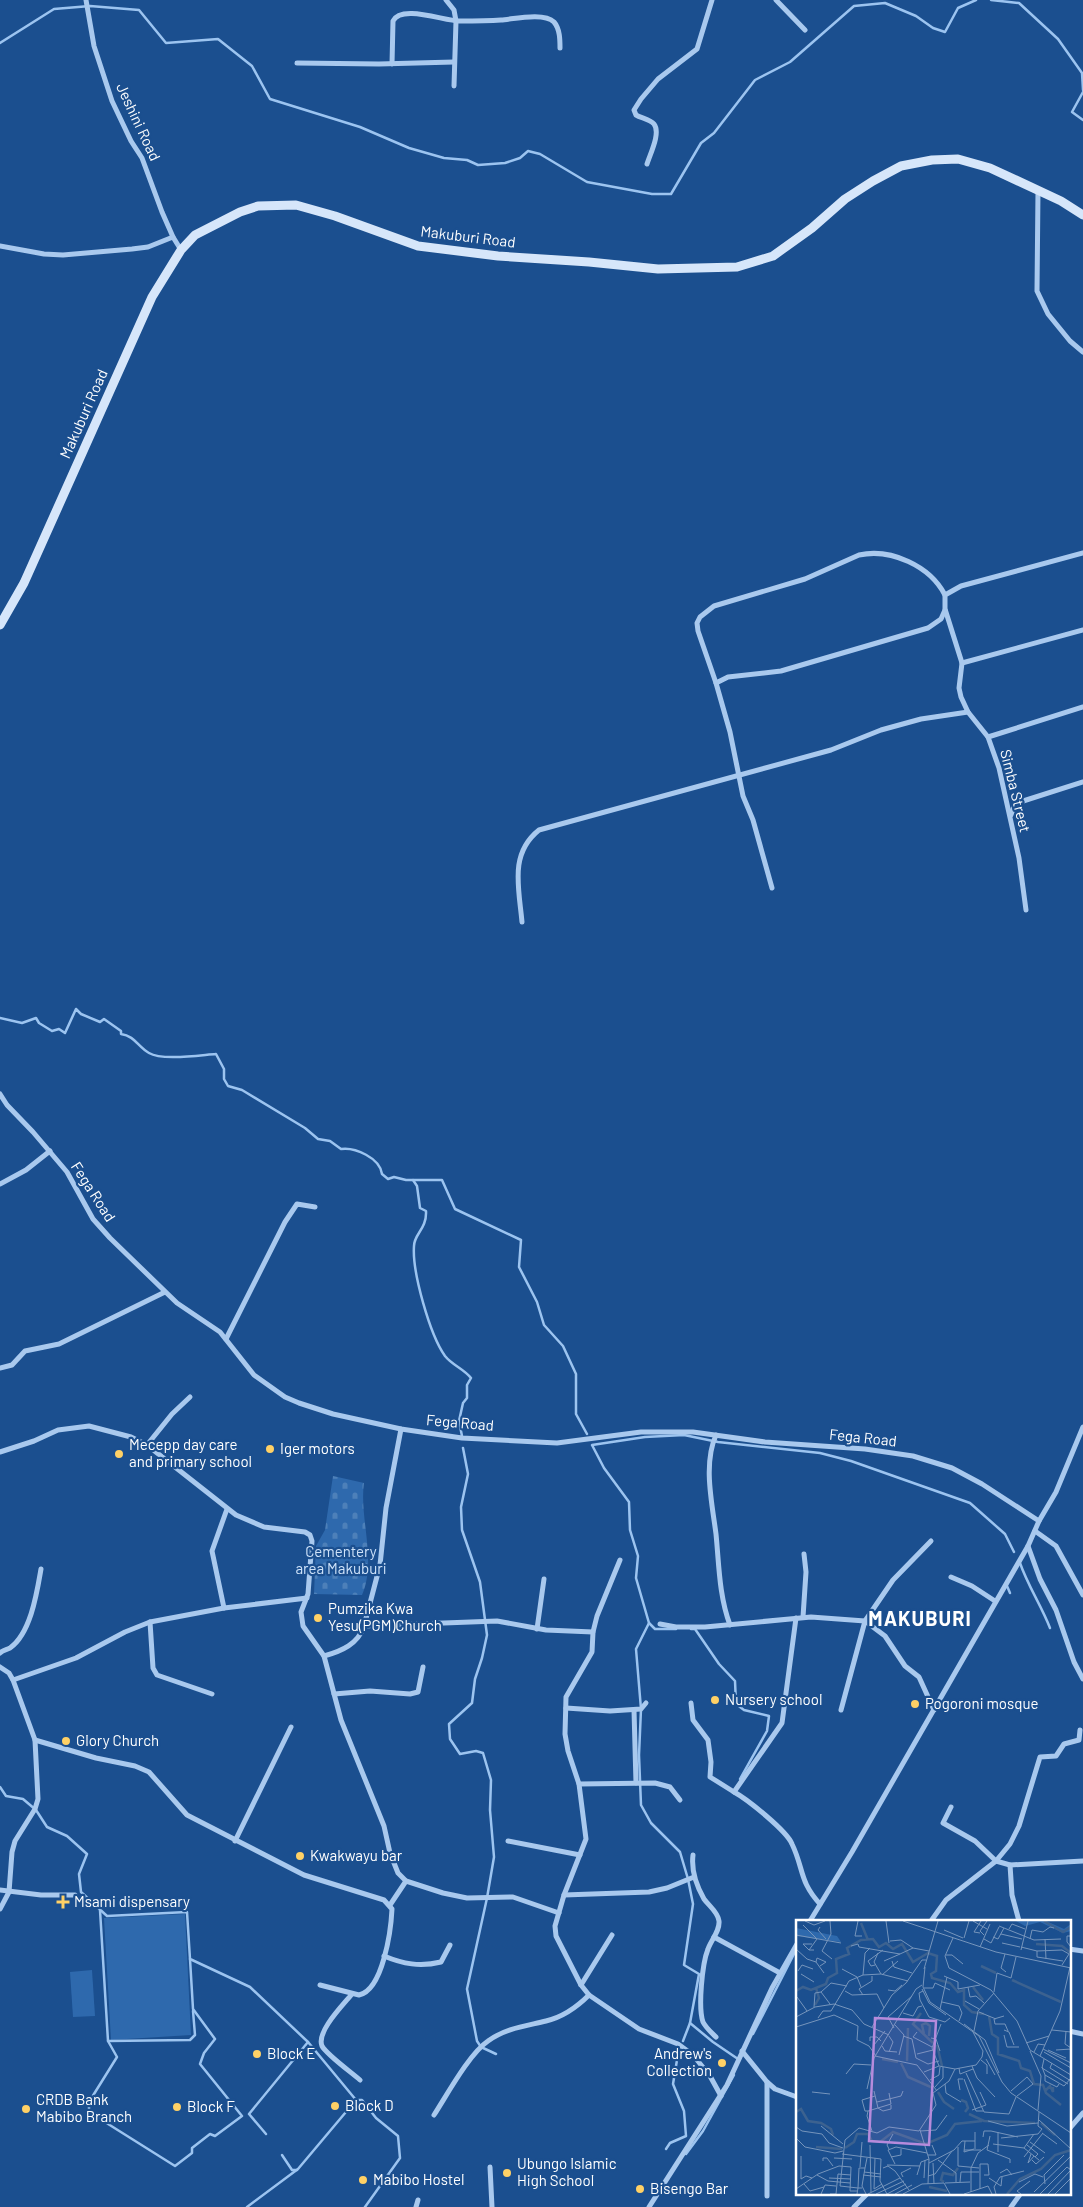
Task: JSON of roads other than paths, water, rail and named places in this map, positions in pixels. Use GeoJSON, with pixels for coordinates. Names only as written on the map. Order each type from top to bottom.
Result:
{"type":"FeatureCollection","features":[{"type":"Feature","properties":{"kind":"street","name":"Jeshini Road"},"geometry":{"type":"LineString","coordinates":[[86,0],[94,46],[112,101],[131,141],[142,158],[173,237],[181,250]]}},
{"type":"Feature","properties":{"kind":"street"},"geometry":{"type":"LineString","coordinates":[[446,0],[454,10],[456,21],[454,86]]}},
{"type":"Feature","properties":{"kind":"street"},"geometry":{"type":"LineString","coordinates":[[647,164],[654,140],[655,127],[653,123],[636,115],[634,110],[641,98],[658,79],[697,49],[712,0]]}},
{"type":"Feature","properties":{"kind":"street"},"geometry":{"type":"LineString","coordinates":[[776,0],[805,30]]}},
{"type":"Feature","properties":{"kind":"street"},"geometry":{"type":"LineString","coordinates":[[392,64],[392,21],[396,16],[430,15],[456,21],[528,17],[548,19],[553,21],[557,27],[560,48]]}},
{"type":"Feature","properties":{"kind":"street"},"geometry":{"type":"LineString","coordinates":[[296,63],[392,64],[454,62]]}},
{"type":"Feature","properties":{"kind":"street","name":"Makuburi Road"},"geometry":{"type":"LineString","coordinates":[[0,625],[24,583],[152,296],[181,250],[195,234],[218,222],[258,206],[278,204],[296,206],[335,216],[418,246],[498,256],[658,269],[737,267],[773,256],[812,228],[845,199],[873,181],[902,166],[932,160],[958,159],[990,168],[1061,201],[1083,215]]}},
{"type":"Feature","properties":{"kind":"street"},"geometry":{"type":"LineString","coordinates":[[1038,191],[1036,256],[1038,296],[1048,314],[1070,341],[1083,352]]}},
{"type":"Feature","properties":{"kind":"street"},"geometry":{"type":"LineString","coordinates":[[0,246],[36,253],[63,255],[140,248],[173,237]]}},
{"type":"Feature","properties":{"kind":"street"},"geometry":{"type":"LineString","coordinates":[[772,888],[754,820],[743,796],[730,732],[716,683],[698,631],[697,623],[700,617],[714,606],[805,579],[869,553],[895,557],[925,570],[941,587],[945,595],[961,586],[1083,553]]}},
{"type":"Feature","properties":{"kind":"street","name":"Simba Street"},"geometry":{"type":"LineString","coordinates":[[945,595],[945,609],[962,663],[959,688],[968,712],[988,737],[999,768],[1019,858],[1026,910]]}},
{"type":"Feature","properties":{"kind":"street"},"geometry":{"type":"LineString","coordinates":[[716,683],[728,677],[781,671],[928,628],[941,618],[945,609]]}},
{"type":"Feature","properties":{"kind":"street"},"geometry":{"type":"LineString","coordinates":[[962,663],[1083,630]]}},
{"type":"Feature","properties":{"kind":"street"},"geometry":{"type":"LineString","coordinates":[[988,737],[1083,707]]}},
{"type":"Feature","properties":{"kind":"street"},"geometry":{"type":"LineString","coordinates":[[522,922],[519,858],[526,842],[538,830],[831,750],[882,730],[920,719],[968,712]]}},
{"type":"Feature","properties":{"kind":"street"},"geometry":{"type":"LineString","coordinates":[[1010,818],[1011,811],[1020,802],[1083,782]]}},
{"type":"Feature","properties":{"kind":"street","name":"Fega Road"},"geometry":{"type":"LineString","coordinates":[[0,1094],[7,1105],[50,1151],[66,1172],[101,1230],[165,1292],[220,1332],[254,1375],[285,1397],[325,1411],[401,1429],[462,1438],[539,1443],[572,1442],[641,1432],[693,1432],[765,1442],[865,1449],[913,1456],[952,1468],[982,1484],[1039,1521]]}},
{"type":"Feature","properties":{"kind":"street"},"geometry":{"type":"LineString","coordinates":[[0,1184],[26,1170],[50,1151]]}},
{"type":"Feature","properties":{"kind":"street"},"geometry":{"type":"LineString","coordinates":[[226,1339],[285,1222],[297,1204],[315,1207]]}},
{"type":"Feature","properties":{"kind":"street"},"geometry":{"type":"LineString","coordinates":[[0,1368],[12,1365],[25,1351],[59,1344],[165,1292]]}},
{"type":"Feature","properties":{"kind":"street"},"geometry":{"type":"LineString","coordinates":[[147,1445],[167,1419],[190,1397]]}},
{"type":"Feature","properties":{"kind":"street"},"geometry":{"type":"LineString","coordinates":[[0,1452],[34,1441],[58,1430],[89,1426],[147,1445],[228,1509],[264,1527],[305,1532],[310,1535],[312,1541],[307,1598],[301,1612],[302,1626],[324,1656],[341,1720],[384,1826],[393,1862],[398,1873],[406,1881],[468,1898],[513,1897],[559,1913]]}},
{"type":"Feature","properties":{"kind":"street"},"geometry":{"type":"LineString","coordinates":[[811,1920],[852,1852],[1028,1546],[1039,1521],[1056,1492],[1083,1427]]}},
{"type":"Feature","properties":{"kind":"street"},"geometry":{"type":"LineString","coordinates":[[324,1656],[348,1647],[362,1633],[380,1565],[386,1508],[401,1429]]}},
{"type":"Feature","properties":{"kind":"street"},"geometry":{"type":"LineString","coordinates":[[716,1435],[712,1452],[709,1486],[723,1597],[730,1625]]}},
{"type":"Feature","properties":{"kind":"street"},"geometry":{"type":"LineString","coordinates":[[224,1608],[212,1551],[228,1509]]}},
{"type":"Feature","properties":{"kind":"street"},"geometry":{"type":"LineString","coordinates":[[1035,1531],[1056,1546],[1083,1595]]}},
{"type":"Feature","properties":{"kind":"street"},"geometry":{"type":"LineString","coordinates":[[841,1710],[865,1621],[893,1580],[931,1541]]}},
{"type":"Feature","properties":{"kind":"street"},"geometry":{"type":"LineString","coordinates":[[1028,1546],[1040,1579],[1056,1610],[1072,1656],[1083,1679]]}},
{"type":"Feature","properties":{"kind":"street"},"geometry":{"type":"LineString","coordinates":[[803,1617],[806,1572],[804,1554]]}},
{"type":"Feature","properties":{"kind":"street"},"geometry":{"type":"LineString","coordinates":[[620,1560],[600,1607],[593,1632],[592,1652],[566,1697],[565,1734],[568,1751],[579,1784],[586,1840],[564,1896],[555,1926],[556,1936],[581,1985],[589,1995],[639,2029],[678,2044],[693,2055],[716,2084],[721,2096]]}},
{"type":"Feature","properties":{"kind":"street"},"geometry":{"type":"LineString","coordinates":[[0,1653],[10,1648],[25,1627],[34,1606],[41,1570]]}},
{"type":"Feature","properties":{"kind":"street"},"geometry":{"type":"LineString","coordinates":[[951,1577],[972,1586],[995,1601]]}},
{"type":"Feature","properties":{"kind":"street"},"geometry":{"type":"LineString","coordinates":[[537,1629],[544,1579]]}},
{"type":"Feature","properties":{"kind":"street"},"geometry":{"type":"LineString","coordinates":[[13,1680],[76,1658],[125,1632],[150,1622],[224,1608],[307,1598]]}},
{"type":"Feature","properties":{"kind":"street"},"geometry":{"type":"LineString","coordinates":[[660,1624],[688,1627],[730,1625],[803,1617],[865,1621],[885,1636],[905,1666],[919,1677],[934,1710]]}},
{"type":"Feature","properties":{"kind":"street"},"geometry":{"type":"LineString","coordinates":[[734,1792],[782,1723],[796,1618]]}},
{"type":"Feature","properties":{"kind":"street"},"geometry":{"type":"LineString","coordinates":[[364,1626],[497,1621],[537,1629],[593,1632]]}},
{"type":"Feature","properties":{"kind":"street"},"geometry":{"type":"LineString","coordinates":[[150,1622],[154,1668],[158,1675],[212,1694]]}},
{"type":"Feature","properties":{"kind":"street"},"geometry":{"type":"LineString","coordinates":[[0,1667],[9,1673],[13,1680],[35,1740],[38,1799],[35,1809],[15,1841],[12,1852],[9,1892],[0,1909]]}},
{"type":"Feature","properties":{"kind":"street"},"geometry":{"type":"LineString","coordinates":[[334,1694],[370,1691],[410,1694],[418,1692],[423,1667]]}},
{"type":"Feature","properties":{"kind":"street"},"geometry":{"type":"LineString","coordinates":[[566,1708],[610,1711],[634,1710],[641,1709],[646,1703]]}},
{"type":"Feature","properties":{"kind":"street"},"geometry":{"type":"LineString","coordinates":[[691,1703],[693,1720],[708,1740],[711,1762],[710,1777],[744,1797],[790,1839],[805,1886],[820,1904]]}},
{"type":"Feature","properties":{"kind":"street"},"geometry":{"type":"LineString","coordinates":[[634,1710],[636,1783]]}},
{"type":"Feature","properties":{"kind":"street"},"geometry":{"type":"LineString","coordinates":[[235,1841],[292,1727]]}},
{"type":"Feature","properties":{"kind":"street"},"geometry":{"type":"LineString","coordinates":[[932,1920],[946,1900],[996,1861],[1010,1844],[1019,1826],[1040,1757],[1056,1756],[1064,1744],[1079,1740],[1080,1730]]}},
{"type":"Feature","properties":{"kind":"street"},"geometry":{"type":"LineString","coordinates":[[35,1740],[96,1758],[135,1766],[149,1772],[187,1816],[304,1875],[371,1894],[390,1905],[392,1909],[391,1924],[384,1956],[378,1974],[368,1991],[364,1994],[352,1994],[320,1985]]}},
{"type":"Feature","properties":{"kind":"street"},"geometry":{"type":"LineString","coordinates":[[579,1784],[655,1784],[670,1787],[680,1800]]}},
{"type":"Feature","properties":{"kind":"street"},"geometry":{"type":"LineString","coordinates":[[951,1807],[943,1823],[975,1841],[996,1861],[1010,1865],[1083,1861]]}},
{"type":"Feature","properties":{"kind":"street"},"geometry":{"type":"LineString","coordinates":[[508,1841],[580,1855]]}},
{"type":"Feature","properties":{"kind":"street"},"geometry":{"type":"LineString","coordinates":[[693,1855],[694,1877],[704,1899],[717,1914],[719,1924],[706,1955],[701,1984],[702,2020],[716,2037]]}},
{"type":"Feature","properties":{"kind":"street"},"geometry":{"type":"LineString","coordinates":[[1010,1865],[1012,1894],[1019,1920]]}},
{"type":"Feature","properties":{"kind":"street"},"geometry":{"type":"LineString","coordinates":[[564,1896],[649,1892],[667,1888],[694,1877]]}},
{"type":"Feature","properties":{"kind":"street"},"geometry":{"type":"LineString","coordinates":[[390,1905],[406,1881]]}},
{"type":"Feature","properties":{"kind":"street"},"geometry":{"type":"LineString","coordinates":[[0,1890],[41,1896],[75,1895]]}},
{"type":"Feature","properties":{"kind":"street"},"geometry":{"type":"LineString","coordinates":[[581,1985],[612,1934]]}},
{"type":"Feature","properties":{"kind":"street"},"geometry":{"type":"LineString","coordinates":[[714,1938],[780,1973]]}},
{"type":"Feature","properties":{"kind":"street"},"geometry":{"type":"LineString","coordinates":[[384,1956],[406,1964],[428,1965],[441,1962],[450,1945]]}},
{"type":"Feature","properties":{"kind":"street"},"geometry":{"type":"LineString","coordinates":[[649,2207],[721,2096],[780,1973],[796,1946]]}},
{"type":"Feature","properties":{"kind":"street"},"geometry":{"type":"LineString","coordinates":[[1070,1949],[1083,1951]]}},
{"type":"Feature","properties":{"kind":"street"},"geometry":{"type":"LineString","coordinates":[[352,1994],[323,2031],[321,2039],[323,2048],[360,2080]]}},
{"type":"Feature","properties":{"kind":"street"},"geometry":{"type":"LineString","coordinates":[[434,2115],[474,2055],[488,2041],[509,2030],[555,2018],[575,2008],[589,1995]]}},
{"type":"Feature","properties":{"kind":"street"},"geometry":{"type":"LineString","coordinates":[[1070,2031],[1083,2034]]}},
{"type":"Feature","properties":{"kind":"street"},"geometry":{"type":"LineString","coordinates":[[742,2051],[766,2082],[775,2089],[796,2097]]}},
{"type":"Feature","properties":{"kind":"street"},"geometry":{"type":"LineString","coordinates":[[766,2082],[767,2196]]}},
{"type":"Feature","properties":{"kind":"street"},"geometry":{"type":"LineString","coordinates":[[1070,2128],[1083,2113]]}},
{"type":"Feature","properties":{"kind":"street"},"geometry":{"type":"LineString","coordinates":[[490,2167],[492,2207]]}},
{"type":"Feature","properties":{"kind":"street"},"geometry":{"type":"LineString","coordinates":[[854,2207],[867,2194]]}},
{"type":"Feature","properties":{"kind":"street"},"geometry":{"type":"LineString","coordinates":[[1011,2207],[1020,2194]]}},
{"type":"Feature","properties":{"kind":"street"},"geometry":{"type":"LineString","coordinates":[[416,2207],[418,2200]]}},
{"type":"Feature","properties":{"kind":"waterway"},"geometry":{"type":"LineString","coordinates":[[0,43],[54,9],[90,6],[139,10],[166,43],[218,39],[252,66],[270,99],[360,127],[409,148],[444,158],[467,160],[478,165],[505,163],[520,158],[528,151],[540,154],[587,182],[652,194],[671,194],[701,143],[714,133],[755,80],[790,62],[854,6],[885,3],[916,16],[933,28],[945,32],[958,8],[976,0]]}},
{"type":"Feature","properties":{"kind":"waterway"},"geometry":{"type":"LineString","coordinates":[[991,0],[1019,3],[1058,39],[1082,73],[1083,90]]}},
{"type":"Feature","properties":{"kind":"waterway"},"geometry":{"type":"LineString","coordinates":[[1083,92],[1072,112],[1083,120]]}},
{"type":"Feature","properties":{"kind":"waterway"},"geometry":{"type":"LineString","coordinates":[[0,1018],[22,1023],[36,1018],[39,1023],[52,1031],[59,1029],[65,1033],[76,1009],[81,1014],[100,1022],[104,1019],[121,1031],[121,1034],[133,1039],[145,1051],[155,1055],[182,1057],[216,1054],[224,1069],[224,1079],[228,1086],[242,1090],[305,1128],[318,1139],[330,1141],[341,1149],[353,1150],[366,1155],[377,1163],[382,1174],[388,1179],[394,1177],[406,1180],[442,1180],[455,1209],[521,1240],[519,1267],[537,1302],[544,1325],[563,1346],[576,1374],[576,1414],[587,1434]]}},
{"type":"Feature","properties":{"kind":"waterway"},"geometry":{"type":"LineString","coordinates":[[413,1180],[417,1186],[420,1208],[426,1211],[425,1222],[416,1238],[414,1246],[416,1271],[423,1303],[434,1334],[445,1356],[471,1378],[467,1385],[467,1398],[463,1403],[459,1421],[462,1436]]}},
{"type":"Feature","properties":{"kind":"waterway"},"geometry":{"type":"LineString","coordinates":[[738,2059],[690,2023],[699,1974],[684,1965],[693,1904],[688,1879],[680,1852],[651,1823],[641,1805],[639,1755],[641,1709],[636,1649],[649,1623],[636,1578],[638,1556],[630,1530],[629,1502],[604,1468],[592,1445],[645,1437],[684,1435],[718,1442],[820,1453],[851,1461],[970,1503],[1005,1534],[1014,1552]]}},
{"type":"Feature","properties":{"kind":"waterway"},"geometry":{"type":"LineString","coordinates":[[463,1448],[468,1474],[461,1507],[462,1530],[480,1582],[487,1635],[475,1679],[472,1703],[449,1724],[450,1739],[460,1754],[476,1751],[483,1753],[491,1780],[490,1810],[494,1857],[467,1989],[477,2041],[481,2047],[496,2054]]}},
{"type":"Feature","properties":{"kind":"waterway"},"geometry":{"type":"LineString","coordinates":[[1020,1563],[1050,1628]]}},
{"type":"Feature","properties":{"kind":"waterway"},"geometry":{"type":"LineString","coordinates":[[1007,1586],[1010,1593]]}},
{"type":"Feature","properties":{"kind":"waterway"},"geometry":{"type":"LineString","coordinates":[[649,1623],[655,1629],[676,1629]]}},
{"type":"Feature","properties":{"kind":"waterway"},"geometry":{"type":"LineString","coordinates":[[691,1629],[695,1629],[719,1664],[735,1681],[736,1704],[744,1710],[769,1716],[767,1731],[740,1779]]}},
{"type":"Feature","properties":{"kind":"waterway"},"geometry":{"type":"LineString","coordinates":[[0,1787],[6,1796],[23,1799],[36,1810],[47,1827],[67,1836],[87,1854],[79,1874],[81,1892],[107,1916],[187,1912],[190,1959],[250,1987],[308,2042],[356,2100],[362,2100],[376,2118],[398,2136],[400,2158],[365,2207]]}},
{"type":"Feature","properties":{"kind":"waterway"},"geometry":{"type":"LineString","coordinates":[[100,1910],[108,2041],[117,2057],[89,2102],[89,2112],[175,2166],[192,2153],[192,2148],[210,2134],[215,2136],[242,2116],[200,2064],[204,2053],[215,2039],[193,2009],[190,1959]]}},
{"type":"Feature","properties":{"kind":"waterway"},"geometry":{"type":"LineString","coordinates":[[753,2034],[795,1952]]}},
{"type":"Feature","properties":{"kind":"waterway"},"geometry":{"type":"LineString","coordinates":[[108,2041],[190,2040],[195,2035],[193,2011]]}},
{"type":"Feature","properties":{"kind":"waterway"},"geometry":{"type":"LineString","coordinates":[[683,2041],[690,2023]]}},
{"type":"Feature","properties":{"kind":"waterway"},"geometry":{"type":"LineString","coordinates":[[266,2134],[249,2114],[308,2042]]}},
{"type":"Feature","properties":{"kind":"waterway"},"geometry":{"type":"LineString","coordinates":[[666,2149],[670,2143],[686,2136],[684,2111],[673,2084],[678,2054]]}},
{"type":"Feature","properties":{"kind":"waterway"},"geometry":{"type":"LineString","coordinates":[[686,2154],[703,2131],[734,2075]]}},
{"type":"Feature","properties":{"kind":"waterway"},"geometry":{"type":"LineString","coordinates":[[247,2207],[298,2169],[356,2100]]}},
{"type":"Feature","properties":{"kind":"waterway"},"geometry":{"type":"LineString","coordinates":[[282,2155],[292,2170],[297,2170]]}},
{"type":"Feature","properties":{"kind":"place","name":"Iger motors"},"geometry":{"type":"Point","coordinates":[270,1449]}},
{"type":"Feature","properties":{"kind":"place","name":"Mecepp day care and primary school"},"geometry":{"type":"Point","coordinates":[119,1454]}},
{"type":"Feature","properties":{"kind":"place","name":"Pumzika Kwa Yesu(PGM)Church"},"geometry":{"type":"Point","coordinates":[318,1618]}},
{"type":"Feature","properties":{"kind":"place","name":"Nursery school"},"geometry":{"type":"Point","coordinates":[715,1700]}},
{"type":"Feature","properties":{"kind":"place","name":"Pogoroni mosque"},"geometry":{"type":"Point","coordinates":[915,1704]}},
{"type":"Feature","properties":{"kind":"place","name":"Glory Church"},"geometry":{"type":"Point","coordinates":[66,1741]}},
{"type":"Feature","properties":{"kind":"place","name":"Kwakwayu bar"},"geometry":{"type":"Point","coordinates":[300,1856]}},
{"type":"Feature","properties":{"kind":"place","name":"Msami dispensary"},"geometry":{"type":"Point","coordinates":[63,1902]}},
{"type":"Feature","properties":{"kind":"place","name":"Block E"},"geometry":{"type":"Point","coordinates":[257,2054]}},
{"type":"Feature","properties":{"kind":"place","name":"Andrew's Collection"},"geometry":{"type":"Point","coordinates":[722,2063]}},
{"type":"Feature","properties":{"kind":"place","name":"Block D"},"geometry":{"type":"Point","coordinates":[335,2106]}},
{"type":"Feature","properties":{"kind":"place","name":"Block F"},"geometry":{"type":"Point","coordinates":[177,2107]}},
{"type":"Feature","properties":{"kind":"place","name":"CRDB Bank Mabibo Branch"},"geometry":{"type":"Point","coordinates":[26,2109]}},
{"type":"Feature","properties":{"kind":"place","name":"Ubungo Islamic High School"},"geometry":{"type":"Point","coordinates":[507,2173]}},
{"type":"Feature","properties":{"kind":"place","name":"Mabibo Hostel"},"geometry":{"type":"Point","coordinates":[363,2180]}},
{"type":"Feature","properties":{"kind":"place","name":"Bisengo Bar"},"geometry":{"type":"Point","coordinates":[640,2189]}},
{"type":"Feature","properties":{"kind":"district","name":"MAKUBURI"},"geometry":{"type":"Point","coordinates":[920,1619]}},
{"type":"Feature","properties":{"kind":"park label","name":"Cementery area Makuburi"},"geometry":{"type":"Point","coordinates":[341,1560]}}]}
